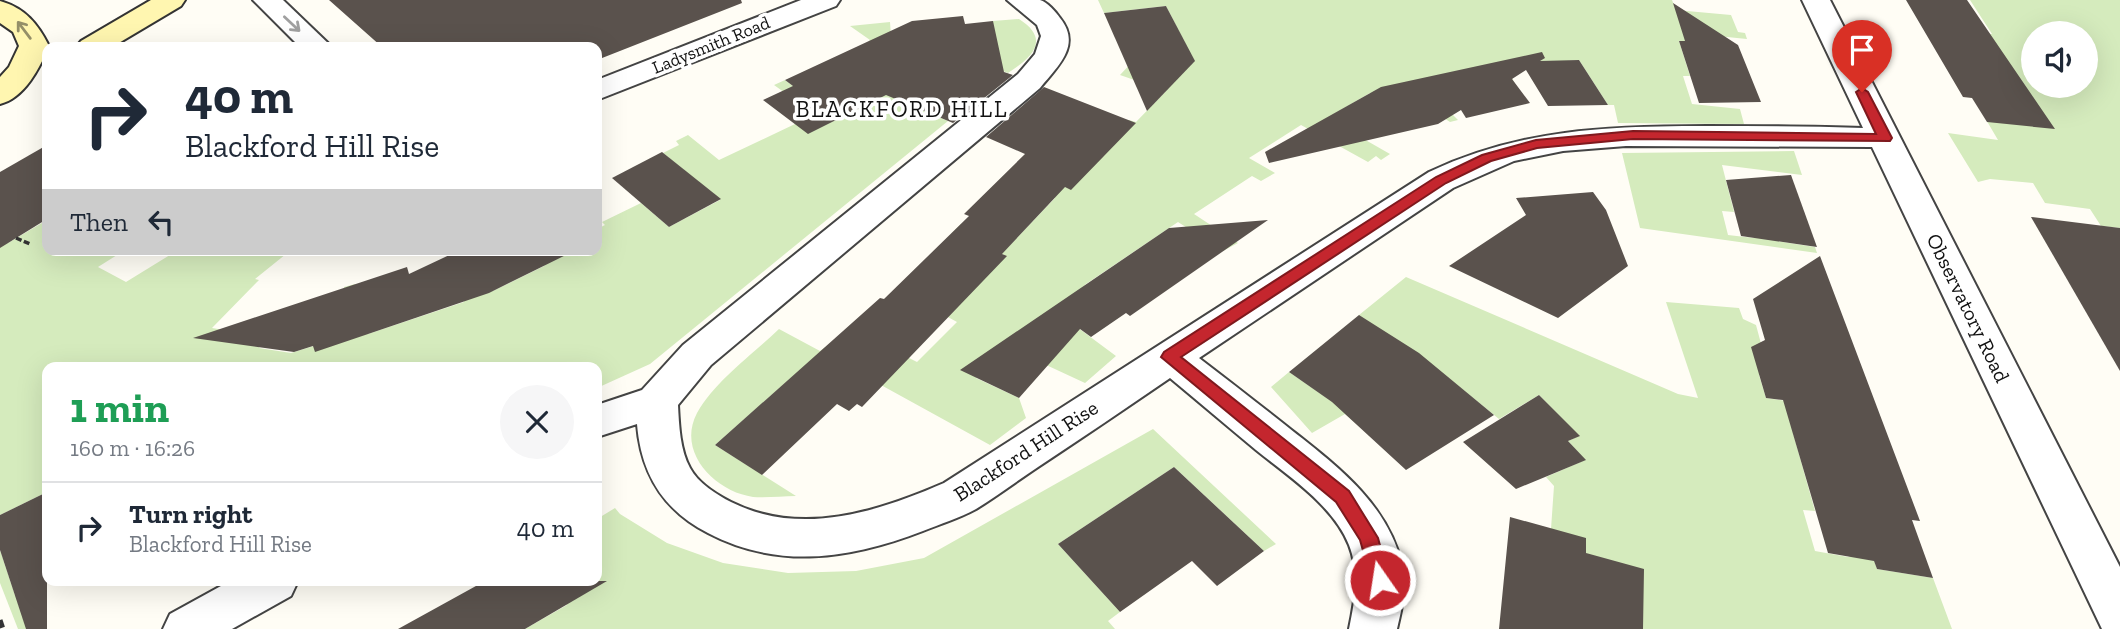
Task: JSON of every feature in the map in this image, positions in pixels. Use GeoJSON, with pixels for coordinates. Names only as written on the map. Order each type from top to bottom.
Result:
{"type":"FeatureCollection","features":[{"type":"Feature","properties":{"kind":"street"},"geometry":{"type":"LineString","coordinates":[[100,42],[171,0]]}},
{"type":"Feature","properties":{"kind":"street"},"geometry":{"type":"LineString","coordinates":[[267,0],[312,42]]}},
{"type":"Feature","properties":{"kind":"street","name":"Ladysmith Road"},"geometry":{"type":"LineString","coordinates":[[602,89],[826,0]]}},
{"type":"Feature","properties":{"kind":"street"},"geometry":{"type":"LineString","coordinates":[[602,419],[657,401],[697,355],[1029,80],[1056,45],[1056,35],[1046,16],[1021,0]]}},
{"type":"Feature","properties":{"kind":"street","name":"Observatory Road"},"geometry":{"type":"LineString","coordinates":[[1816,0],[2120,617]]}},
{"type":"Feature","properties":{"kind":"street"},"geometry":{"type":"LineString","coordinates":[[0,10],[25,27],[34,46],[23,70],[0,97]]}},
{"type":"Feature","properties":{"kind":"street"},"geometry":{"type":"LineString","coordinates":[[0,97],[42,75]]}},
{"type":"Feature","properties":{"kind":"street","name":"Blackford Hill Rise"},"geometry":{"type":"LineString","coordinates":[[657,401],[658,430],[672,478],[695,503],[722,521],[775,537],[824,539],[883,527],[960,496],[1441,180],[1508,150],[1566,139],[1633,135],[1885,138]]}},
{"type":"Feature","properties":{"kind":"street"},"geometry":{"type":"LineString","coordinates":[[1170,357],[1343,497],[1369,538],[1376,560],[1380,580],[1373,629]]}},
{"type":"Feature","properties":{"kind":"street"},"geometry":{"type":"LineString","coordinates":[[187,629],[265,586]]}},
{"type":"Feature","properties":{"kind":"path"},"geometry":{"type":"LineString","coordinates":[[16,238],[30,244]]}},
{"type":"Feature","properties":{"kind":"path"},"geometry":{"type":"LineString","coordinates":[[0,620],[3,629]]}},
{"type":"Feature","properties":{"kind":"green space"},"geometry":{"type":"Polygon","coordinates":[[[1098,0],[1672,0],[1676,10],[1731,15],[1738,32],[1745,33],[1747,39],[1697,34],[1700,43],[1679,41],[1690,76],[1683,76],[1692,104],[1740,109],[1744,124],[1618,123],[1614,105],[1608,105],[1579,60],[1506,66],[1515,84],[1418,80],[1458,120],[1450,122],[1426,106],[1377,97],[1370,93],[1327,118],[1390,154],[1381,160],[1376,156],[1368,162],[1301,125],[1249,158],[1275,173],[1261,181],[1252,176],[1194,214],[1238,243],[1223,251],[1178,222],[1086,284],[1058,313],[1116,356],[1085,383],[1005,346],[976,378],[1019,398],[1026,418],[990,445],[841,363],[816,356],[715,445],[796,496],[753,497],[739,494],[713,479],[696,456],[692,442],[692,428],[697,413],[724,379],[779,329],[820,351],[828,345],[901,354],[917,362],[957,322],[946,316],[1004,255],[952,233],[961,224],[1009,246],[1055,198],[1007,179],[1018,169],[1071,189],[1129,120],[1136,122],[1166,91],[1120,75],[1134,60],[1120,50],[1185,43],[1166,6],[1104,13],[1098,0]]]}},
{"type":"Feature","properties":{"kind":"green space"},"geometry":{"type":"Polygon","coordinates":[[[1970,0],[2120,0],[2120,228],[2101,226],[2090,209],[2045,203],[2033,183],[1990,179],[1978,182],[1948,133],[1998,140],[1932,28],[1992,34],[1970,0]]]}},
{"type":"Feature","properties":{"kind":"green space"},"geometry":{"type":"Polygon","coordinates":[[[1019,19],[1029,27],[1036,41],[1030,55],[1008,73],[977,61],[917,108],[948,121],[650,364],[602,386],[602,362],[42,362],[42,494],[0,515],[0,240],[8,243],[42,223],[42,256],[115,256],[98,267],[126,282],[168,256],[284,256],[255,279],[259,280],[212,328],[268,337],[259,348],[291,353],[317,345],[344,309],[344,287],[355,284],[368,334],[464,302],[450,256],[462,256],[493,291],[544,266],[550,256],[602,256],[602,226],[605,225],[602,222],[641,203],[669,227],[720,200],[663,153],[679,145],[676,141],[688,135],[719,160],[795,124],[827,123],[774,85],[785,80],[815,102],[870,40],[850,26],[890,22],[892,50],[993,21],[1019,19]]]}},
{"type":"Feature","properties":{"kind":"green space"},"geometry":{"type":"Polygon","coordinates":[[[1794,151],[1802,175],[1722,165],[1734,212],[1722,211],[1728,235],[1754,238],[1775,236],[1777,241],[1815,247],[1817,253],[1640,228],[1622,153],[1794,151]]]}},
{"type":"Feature","properties":{"kind":"green space"},"geometry":{"type":"Polygon","coordinates":[[[1406,277],[1678,394],[1698,398],[1666,302],[1739,308],[1743,319],[1756,325],[1770,377],[1759,375],[1766,398],[1794,402],[1838,440],[1793,433],[1815,511],[1803,510],[1815,551],[1848,557],[1870,549],[1877,569],[1933,578],[1952,629],[1643,629],[1586,553],[1551,529],[1554,486],[1546,477],[1585,460],[1568,441],[1579,436],[1539,395],[1499,419],[1446,376],[1360,427],[1345,414],[1312,433],[1271,387],[1289,372],[1343,409],[1359,315],[1406,277]]]}},
{"type":"Feature","properties":{"kind":"green space"},"geometry":{"type":"Polygon","coordinates":[[[1153,429],[1276,544],[1264,551],[1174,467],[1058,544],[1120,612],[1108,621],[1115,629],[525,629],[567,605],[556,586],[602,586],[602,516],[615,508],[620,514],[667,543],[723,563],[788,573],[856,571],[924,558],[1153,429]]]}},
{"type":"Feature","properties":{"kind":"green space"},"geometry":{"type":"Polygon","coordinates":[[[0,550],[15,595],[39,629],[18,629],[0,583],[0,550]]]}},
{"type":"Feature","properties":{"kind":"building"},"geometry":{"type":"Polygon","coordinates":[[[329,0],[741,0],[742,3],[602,58],[602,42],[376,42],[329,0]]]}},
{"type":"Feature","properties":{"kind":"building"},"geometry":{"type":"Polygon","coordinates":[[[1906,0],[1967,0],[2021,79],[2021,98],[2034,98],[2055,129],[1987,122],[1972,98],[1963,97],[1906,0]]]}},
{"type":"Feature","properties":{"kind":"building"},"geometry":{"type":"Polygon","coordinates":[[[1673,3],[1738,45],[1761,102],[1699,103],[1679,41],[1685,41],[1673,3]]]}},
{"type":"Feature","properties":{"kind":"building"},"geometry":{"type":"Polygon","coordinates":[[[1166,6],[1195,61],[1147,111],[1104,13],[1166,6]]]}},
{"type":"Feature","properties":{"kind":"building"},"geometry":{"type":"Polygon","coordinates":[[[963,16],[965,24],[993,21],[1004,72],[1013,75],[953,123],[886,95],[808,134],[763,100],[793,86],[785,80],[912,21],[963,16]]]}},
{"type":"Feature","properties":{"kind":"building"},"geometry":{"type":"Polygon","coordinates":[[[1542,52],[1545,58],[1540,61],[1579,60],[1608,105],[1548,106],[1526,70],[1512,79],[1530,103],[1466,118],[1461,110],[1438,124],[1269,163],[1265,152],[1381,87],[1542,52]]]}},
{"type":"Feature","properties":{"kind":"building"},"geometry":{"type":"Polygon","coordinates":[[[1044,87],[1136,123],[1071,190],[1065,187],[1002,254],[1007,256],[862,407],[857,404],[849,411],[837,404],[762,475],[715,445],[880,298],[884,299],[969,216],[964,214],[1025,154],[986,137],[1044,87]]]}},
{"type":"Feature","properties":{"kind":"building"},"geometry":{"type":"Polygon","coordinates":[[[42,148],[42,222],[0,248],[0,172],[42,148]]]}},
{"type":"Feature","properties":{"kind":"building"},"geometry":{"type":"Polygon","coordinates":[[[662,152],[721,199],[669,227],[612,178],[662,152]]]}},
{"type":"Feature","properties":{"kind":"building"},"geometry":{"type":"Polygon","coordinates":[[[1791,175],[1817,247],[1741,236],[1726,180],[1791,175]]]}},
{"type":"Feature","properties":{"kind":"building"},"geometry":{"type":"Polygon","coordinates":[[[1593,192],[1606,210],[1628,266],[1558,318],[1449,266],[1526,215],[1516,198],[1593,192]]]}},
{"type":"Feature","properties":{"kind":"building"},"geometry":{"type":"Polygon","coordinates":[[[2031,217],[2120,228],[2120,371],[2031,217]]]}},
{"type":"Feature","properties":{"kind":"building"},"geometry":{"type":"Polygon","coordinates":[[[1268,220],[1130,316],[1126,313],[1091,337],[1080,329],[1019,398],[960,370],[1169,228],[1268,220]]]}},
{"type":"Feature","properties":{"kind":"building"},"geometry":{"type":"Polygon","coordinates":[[[447,256],[564,256],[489,293],[315,352],[313,346],[294,352],[193,338],[407,267],[409,274],[447,256]]]}},
{"type":"Feature","properties":{"kind":"building"},"geometry":{"type":"Polygon","coordinates":[[[1820,256],[1920,521],[1912,520],[1933,578],[1877,569],[1874,561],[1828,553],[1783,400],[1766,398],[1751,347],[1765,340],[1753,299],[1820,256]]]}},
{"type":"Feature","properties":{"kind":"building"},"geometry":{"type":"Polygon","coordinates":[[[1359,315],[1419,353],[1494,415],[1406,470],[1332,402],[1289,372],[1359,315]]]}},
{"type":"Feature","properties":{"kind":"building"},"geometry":{"type":"Polygon","coordinates":[[[1539,395],[1580,436],[1568,441],[1586,460],[1516,489],[1463,442],[1539,395]]]}},
{"type":"Feature","properties":{"kind":"building"},"geometry":{"type":"Polygon","coordinates":[[[1174,467],[1264,551],[1217,586],[1192,561],[1120,612],[1058,544],[1174,467]]]}},
{"type":"Feature","properties":{"kind":"building"},"geometry":{"type":"Polygon","coordinates":[[[42,494],[42,586],[47,586],[47,629],[26,629],[0,550],[0,515],[42,494]]]}},
{"type":"Feature","properties":{"kind":"building"},"geometry":{"type":"Polygon","coordinates":[[[1510,517],[1586,538],[1586,553],[1644,569],[1643,629],[1499,629],[1510,517]]]}},
{"type":"Feature","properties":{"kind":"building"},"geometry":{"type":"Polygon","coordinates":[[[476,586],[598,586],[525,629],[398,629],[476,586]]]}},
{"type":"Feature","properties":{"kind":"district","name":"BLACKFORD HILL"},"geometry":{"type":"Point","coordinates":[902,109]}},
{"type":"Feature","properties":{"kind":"route"},"geometry":{"type":"LineString","coordinates":[[1380,580],[1369,538],[1343,497],[1170,357],[1441,180],[1486,158],[1508,150],[1566,139],[1633,135],[1885,138],[1862,92]]}}]}
